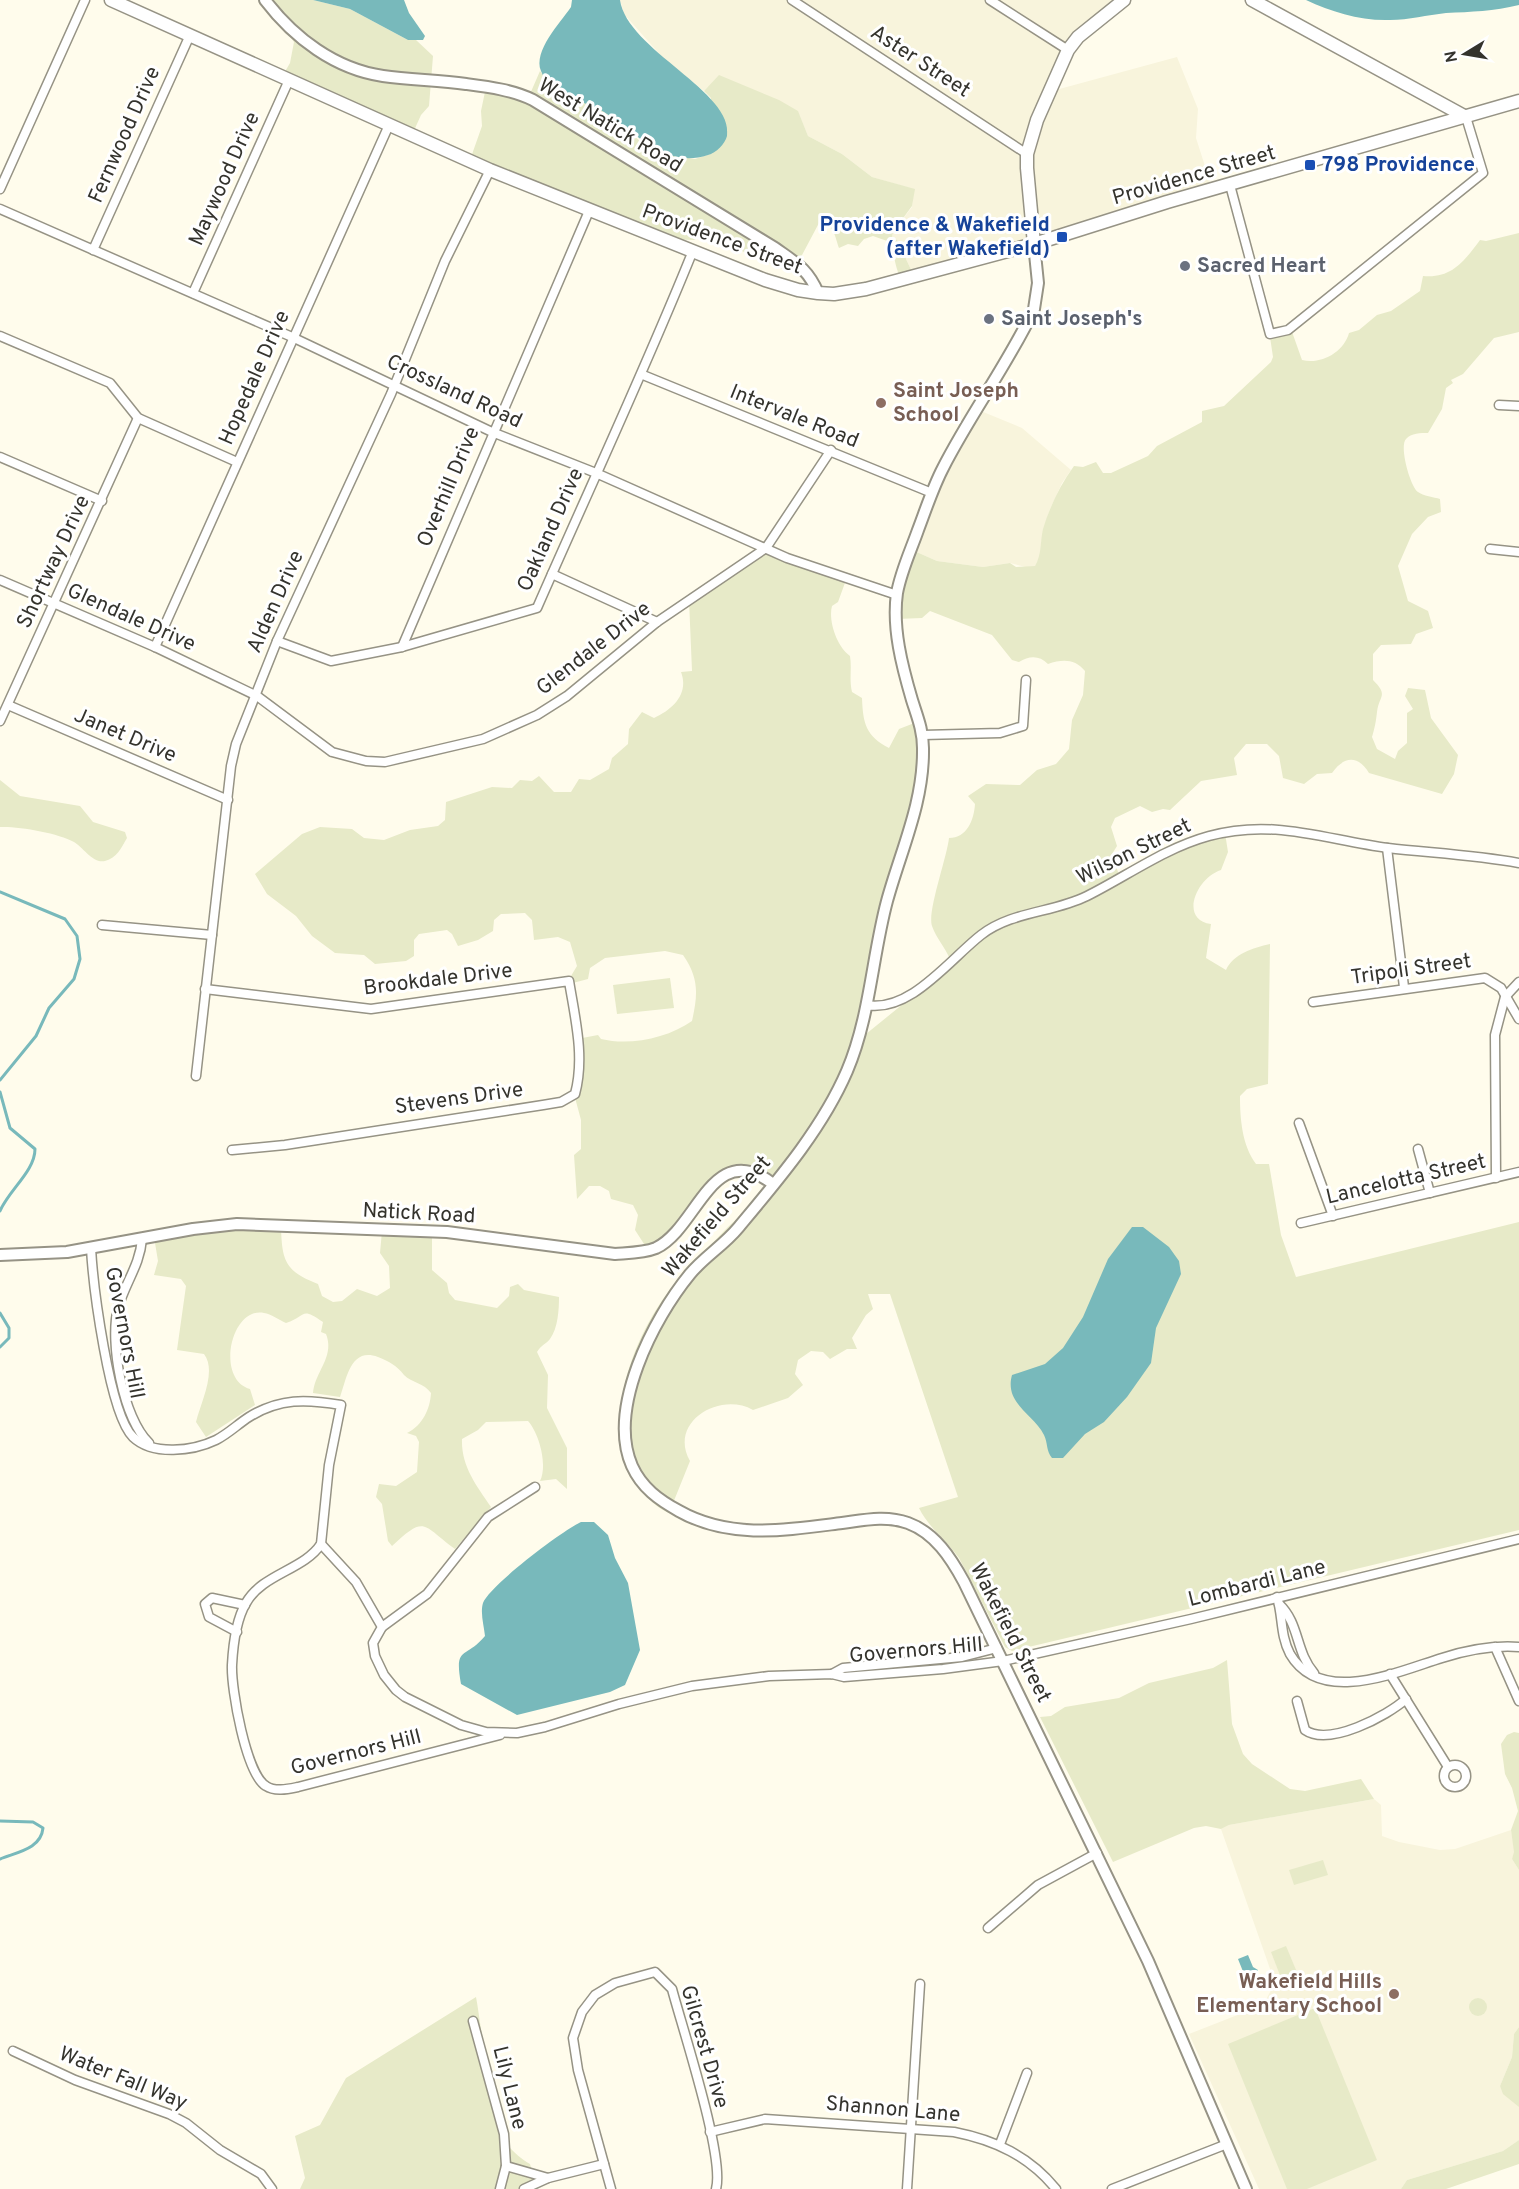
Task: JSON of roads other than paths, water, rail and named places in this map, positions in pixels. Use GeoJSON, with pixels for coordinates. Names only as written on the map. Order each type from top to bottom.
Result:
{"type":"FeatureCollection","features":[{"type":"Feature","properties":{"kind":"main road","name":"Providence Street"},"geometry":{"type":"LineString","coordinates":[[111,0],[490,170],[692,253],[765,280],[818,293],[834,294],[866,289],[1034,244],[1519,101]]}},
{"type":"Feature","properties":{"kind":"main road"},"geometry":{"type":"LineString","coordinates":[[1034,244],[1028,195],[1027,154],[1037,120],[1068,50],[1078,37],[1124,0]]}},
{"type":"Feature","properties":{"kind":"main road"},"geometry":{"type":"LineString","coordinates":[[1252,0],[1466,117]]}},
{"type":"Feature","properties":{"kind":"street"},"geometry":{"type":"LineString","coordinates":[[0,189],[86,0]]}},
{"type":"Feature","properties":{"kind":"street","name":"West Natick Road"},"geometry":{"type":"LineString","coordinates":[[266,0],[305,42],[349,67],[382,76],[512,91],[533,100],[775,248],[811,276],[818,293]]}},
{"type":"Feature","properties":{"kind":"street"},"geometry":{"type":"LineString","coordinates":[[990,0],[1068,50]]}},
{"type":"Feature","properties":{"kind":"street","name":"Aster Street"},"geometry":{"type":"LineString","coordinates":[[797,1],[1027,154]]}},
{"type":"Feature","properties":{"kind":"street","name":"Fernwood Drive"},"geometry":{"type":"LineString","coordinates":[[93,250],[190,35]]}},
{"type":"Feature","properties":{"kind":"street","name":"Maywood Drive"},"geometry":{"type":"LineString","coordinates":[[193,293],[289,80]]}},
{"type":"Feature","properties":{"kind":"street"},"geometry":{"type":"LineString","coordinates":[[1230,185],[1270,334],[1288,330],[1483,173],[1466,117]]}},
{"type":"Feature","properties":{"kind":"street","name":"Hopedale Drive"},"geometry":{"type":"LineString","coordinates":[[155,647],[389,125]]}},
{"type":"Feature","properties":{"kind":"street","name":"Alden Drive"},"geometry":{"type":"LineString","coordinates":[[196,1076],[236,744],[257,696],[276,641],[394,385],[445,261],[490,170]]}},
{"type":"Feature","properties":{"kind":"street","name":"Crossland Road"},"geometry":{"type":"LineString","coordinates":[[0,209],[193,293],[492,432],[596,473],[787,558],[897,595]]}},
{"type":"Feature","properties":{"kind":"street","name":"Overhill Drive"},"geometry":{"type":"LineString","coordinates":[[402,647],[492,432],[589,211]]}},
{"type":"Feature","properties":{"kind":"street","name":"Wakefield Street"},"geometry":{"type":"LineString","coordinates":[[1034,244],[1038,283],[1035,309],[968,422],[932,493],[897,595],[902,659],[922,735],[923,769],[918,807],[892,883],[859,1040],[831,1103],[773,1184],[734,1232],[690,1274],[669,1304],[642,1354],[632,1384],[624,1429],[627,1451],[635,1472],[646,1489],[664,1503],[693,1519],[714,1525],[771,1532],[871,1519],[892,1520],[912,1525],[928,1534],[948,1556],[997,1648],[1097,1853],[1246,2189]]}},
{"type":"Feature","properties":{"kind":"street","name":"Oakland Drive"},"geometry":{"type":"LineString","coordinates":[[276,641],[330,661],[402,647],[537,608],[596,473],[643,375],[692,253]]}},
{"type":"Feature","properties":{"kind":"street"},"geometry":{"type":"LineString","coordinates":[[0,336],[110,383],[138,418],[237,462]]}},
{"type":"Feature","properties":{"kind":"street","name":"Intervale Road"},"geometry":{"type":"LineString","coordinates":[[643,375],[932,493]]}},
{"type":"Feature","properties":{"kind":"street"},"geometry":{"type":"LineString","coordinates":[[1498,405],[1519,406]]}},
{"type":"Feature","properties":{"kind":"street","name":"Shortway Drive"},"geometry":{"type":"LineString","coordinates":[[0,721],[138,418]]}},
{"type":"Feature","properties":{"kind":"street","name":"Glendale Drive"},"geometry":{"type":"LineString","coordinates":[[0,580],[155,647],[257,696],[332,752],[385,762],[463,746],[537,715],[567,696],[657,622],[766,548],[831,450]]}},
{"type":"Feature","properties":{"kind":"street"},"geometry":{"type":"LineString","coordinates":[[0,457],[102,501]]}},
{"type":"Feature","properties":{"kind":"street"},"geometry":{"type":"LineString","coordinates":[[1490,549],[1519,552]]}},
{"type":"Feature","properties":{"kind":"street"},"geometry":{"type":"LineString","coordinates":[[552,574],[657,622]]}},
{"type":"Feature","properties":{"kind":"street"},"geometry":{"type":"LineString","coordinates":[[922,735],[1000,734],[1023,726],[1026,680]]}},
{"type":"Feature","properties":{"kind":"street","name":"Janet Drive"},"geometry":{"type":"LineString","coordinates":[[8,705],[228,800]]}},
{"type":"Feature","properties":{"kind":"street","name":"Wilson Street"},"geometry":{"type":"LineString","coordinates":[[866,1005],[878,1008],[891,1006],[910,996],[969,945],[1000,924],[1063,906],[1177,848],[1209,836],[1242,829],[1312,832],[1387,848],[1472,855],[1519,863]]}},
{"type":"Feature","properties":{"kind":"street"},"geometry":{"type":"LineString","coordinates":[[1387,848],[1404,987]]}},
{"type":"Feature","properties":{"kind":"street"},"geometry":{"type":"LineString","coordinates":[[102,925],[212,935]]}},
{"type":"Feature","properties":{"kind":"street","name":"Tripoli Street"},"geometry":{"type":"LineString","coordinates":[[1313,1002],[1404,987],[1489,978],[1496,983],[1505,997]]}},
{"type":"Feature","properties":{"kind":"street","name":"Brookdale Drive"},"geometry":{"type":"LineString","coordinates":[[205,989],[371,1009],[569,981]]}},
{"type":"Feature","properties":{"kind":"street","name":"Stevens Drive"},"geometry":{"type":"LineString","coordinates":[[232,1150],[285,1145],[543,1105],[571,1097],[575,1094],[579,1078],[579,1044],[569,981]]}},
{"type":"Feature","properties":{"kind":"street"},"geometry":{"type":"LineString","coordinates":[[1496,1178],[1493,1059],[1495,1035],[1505,997],[1519,982]]}},
{"type":"Feature","properties":{"kind":"street"},"geometry":{"type":"LineString","coordinates":[[1505,997],[1519,1019]]}},
{"type":"Feature","properties":{"kind":"street"},"geometry":{"type":"LineString","coordinates":[[1299,1122],[1333,1216]]}},
{"type":"Feature","properties":{"kind":"street"},"geometry":{"type":"LineString","coordinates":[[1418,1149],[1430,1193]]}},
{"type":"Feature","properties":{"kind":"street","name":"Natick Road"},"geometry":{"type":"LineString","coordinates":[[0,1255],[91,1248],[193,1229],[237,1224],[447,1232],[615,1254],[632,1253],[656,1248],[676,1232],[705,1192],[725,1175],[744,1170],[761,1175],[773,1184]]}},
{"type":"Feature","properties":{"kind":"street","name":"Lancelotta Street"},"geometry":{"type":"LineString","coordinates":[[1301,1223],[1519,1172]]}},
{"type":"Feature","properties":{"kind":"street","name":"Governors Hill"},"geometry":{"type":"LineString","coordinates":[[142,1239],[138,1265],[119,1306],[116,1333],[120,1368],[132,1419],[151,1446]]}},
{"type":"Feature","properties":{"kind":"street","name":"Governors Hill"},"geometry":{"type":"LineString","coordinates":[[91,1248],[99,1320],[119,1407],[132,1437],[151,1446],[181,1450],[216,1440],[261,1410],[288,1400],[308,1400],[341,1405],[329,1465],[321,1544],[315,1552],[260,1588],[245,1605],[237,1632],[233,1679],[245,1745],[258,1777],[268,1788],[298,1787],[506,1733],[545,1727],[619,1704],[692,1686],[770,1676],[832,1674],[854,1677],[1003,1661]]}},
{"type":"Feature","properties":{"kind":"street"},"geometry":{"type":"LineString","coordinates":[[321,1544],[352,1576],[382,1627],[427,1594],[488,1517],[535,1487]]}},
{"type":"Feature","properties":{"kind":"street","name":"Lombardi Lane"},"geometry":{"type":"LineString","coordinates":[[1003,1661],[1278,1600],[1519,1539]]}},
{"type":"Feature","properties":{"kind":"street"},"geometry":{"type":"LineString","coordinates":[[237,1632],[209,1617],[205,1604],[212,1598],[245,1605]]}},
{"type":"Feature","properties":{"kind":"street"},"geometry":{"type":"LineString","coordinates":[[1278,1600],[1279,1620],[1290,1654],[1303,1670],[1346,1683],[1390,1674],[1465,1652],[1495,1647],[1519,1647]]}},
{"type":"Feature","properties":{"kind":"street"},"geometry":{"type":"LineString","coordinates":[[1278,1600],[1291,1616],[1304,1659],[1316,1675]]}},
{"type":"Feature","properties":{"kind":"street","name":"Governors Hill"},"geometry":{"type":"LineString","coordinates":[[382,1627],[374,1643],[375,1656],[384,1675],[396,1690],[417,1704],[468,1728],[506,1733]]}},
{"type":"Feature","properties":{"kind":"street"},"geometry":{"type":"LineString","coordinates":[[1495,1647],[1519,1701]]}},
{"type":"Feature","properties":{"kind":"street","name":"Governors Hill"},"geometry":{"type":"LineString","coordinates":[[832,1674],[843,1668],[962,1657],[997,1648]]}},
{"type":"Feature","properties":{"kind":"street"},"geometry":{"type":"LineString","coordinates":[[1390,1674],[1448,1767]]}},
{"type":"Feature","properties":{"kind":"street"},"geometry":{"type":"LineString","coordinates":[[1296,1701],[1305,1730],[1321,1735],[1342,1732],[1373,1721],[1395,1710],[1406,1699]]}},
{"type":"Feature","properties":{"kind":"street"},"geometry":{"type":"LineString","coordinates":[[988,1928],[1038,1885],[1097,1853]]}},
{"type":"Feature","properties":{"kind":"street","name":"Gilcrest Drive"},"geometry":{"type":"LineString","coordinates":[[611,2189],[578,2070],[573,2038],[582,2012],[595,1995],[615,1983],[655,1972],[672,1989],[718,2166],[716,2189]]}},
{"type":"Feature","properties":{"kind":"street"},"geometry":{"type":"LineString","coordinates":[[907,2189],[913,2128],[920,1984]]}},
{"type":"Feature","properties":{"kind":"street","name":"Lily Lane"},"geometry":{"type":"LineString","coordinates":[[473,2020],[504,2134],[506,2166],[500,2189]]}},
{"type":"Feature","properties":{"kind":"street","name":"Water Fall Way"},"geometry":{"type":"LineString","coordinates":[[13,2051],[75,2080],[169,2114],[220,2150],[261,2174],[272,2189]]}},
{"type":"Feature","properties":{"kind":"street"},"geometry":{"type":"LineString","coordinates":[[999,2144],[1027,2073]]}},
{"type":"Feature","properties":{"kind":"street","name":"Shannon Lane"},"geometry":{"type":"LineString","coordinates":[[710,2132],[765,2119],[954,2132],[999,2144],[1039,2170],[1056,2189]]}},
{"type":"Feature","properties":{"kind":"street"},"geometry":{"type":"LineString","coordinates":[[1117,2188],[1227,2144]]}},
{"type":"Feature","properties":{"kind":"street"},"geometry":{"type":"LineString","coordinates":[[524,2189],[548,2178],[604,2164]]}},
{"type":"Feature","properties":{"kind":"street"},"geometry":{"type":"LineString","coordinates":[[506,2166],[548,2178]]}},
{"type":"Feature","properties":{"kind":"water"},"geometry":{"type":"Polygon","coordinates":[[[313,0],[404,0],[409,13],[425,36],[423,40],[408,40],[350,9],[313,0]]]}},
{"type":"Feature","properties":{"kind":"water"},"geometry":{"type":"Polygon","coordinates":[[[572,0],[620,0],[627,18],[641,36],[715,103],[725,120],[727,136],[720,148],[711,154],[693,158],[665,153],[640,139],[604,112],[568,97],[552,87],[541,71],[541,55],[549,38],[571,7],[572,0]]]}},
{"type":"Feature","properties":{"kind":"water"},"geometry":{"type":"Polygon","coordinates":[[[1306,0],[1519,0],[1519,5],[1501,9],[1379,20],[1346,15],[1306,0]]]}},
{"type":"Feature","properties":{"kind":"water"},"geometry":{"type":"Polygon","coordinates":[[[1132,1227],[1143,1227],[1169,1247],[1179,1261],[1181,1274],[1156,1328],[1151,1363],[1127,1397],[1104,1422],[1085,1434],[1063,1458],[1052,1458],[1039,1428],[1012,1394],[1012,1375],[1045,1364],[1063,1348],[1083,1317],[1108,1259],[1132,1227]]]}},
{"type":"Feature","properties":{"kind":"water"},"geometry":{"type":"Polygon","coordinates":[[[581,1522],[594,1522],[608,1535],[615,1558],[628,1583],[640,1650],[625,1685],[610,1692],[517,1715],[461,1684],[460,1658],[485,1636],[482,1607],[488,1595],[528,1559],[581,1522]]]}},
{"type":"Feature","properties":{"kind":"water"},"geometry":{"type":"Polygon","coordinates":[[[1248,1955],[1253,1967],[1258,1970],[1256,1975],[1246,1979],[1238,1959],[1248,1955]]]}},
{"type":"Feature","properties":{"kind":"waterway"},"geometry":{"type":"LineString","coordinates":[[0,892],[65,919],[77,936],[80,959],[74,979],[49,1008],[36,1036],[0,1080]]}},
{"type":"Feature","properties":{"kind":"waterway"},"geometry":{"type":"LineString","coordinates":[[0,1092],[10,1128],[35,1149],[31,1165],[0,1211]]}},
{"type":"Feature","properties":{"kind":"waterway"},"geometry":{"type":"LineString","coordinates":[[0,1313],[9,1328],[9,1338],[0,1347]]}},
{"type":"Feature","properties":{"kind":"waterway"},"geometry":{"type":"LineString","coordinates":[[0,1821],[33,1822],[43,1828],[38,1841],[33,1845],[0,1859]]}},
{"type":"Feature","properties":{"kind":"place","name":"798 Providence"},"geometry":{"type":"Point","coordinates":[1310,165]}},
{"type":"Feature","properties":{"kind":"place","name":"Providence & Wakefield (after Wakefield)"},"geometry":{"type":"Point","coordinates":[1062,237]}},
{"type":"Feature","properties":{"kind":"place","name":"Sacred Heart"},"geometry":{"type":"Point","coordinates":[1185,266]}},
{"type":"Feature","properties":{"kind":"place","name":"Saint Joseph's"},"geometry":{"type":"Point","coordinates":[989,319]}},
{"type":"Feature","properties":{"kind":"place","name":"Saint Joseph School"},"geometry":{"type":"Point","coordinates":[881,403]}},
{"type":"Feature","properties":{"kind":"place","name":"Wakefield Hills Elementary School"},"geometry":{"type":"Point","coordinates":[1394,1994]}}]}
